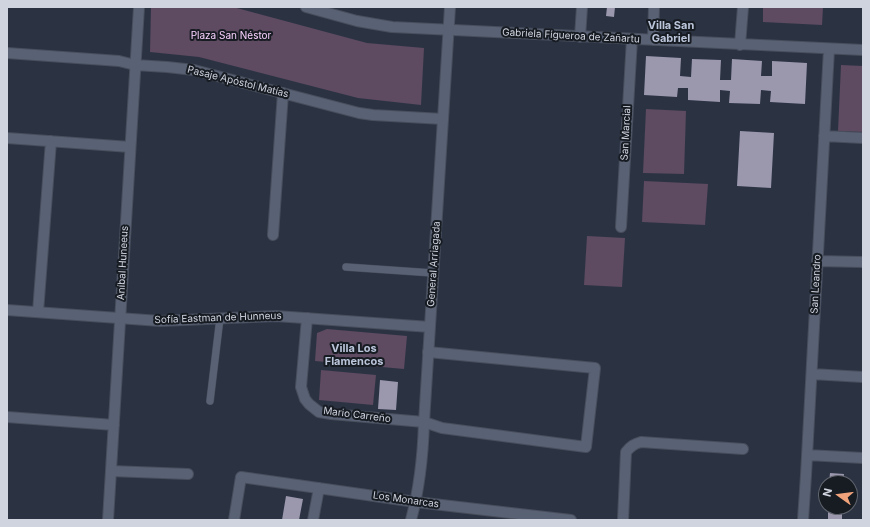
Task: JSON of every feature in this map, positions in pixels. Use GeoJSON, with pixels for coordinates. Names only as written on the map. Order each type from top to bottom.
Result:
{"type":"FeatureCollection","features":[{"type":"Feature","properties":{"kind":"street","name":"Aníbal Huneeus"},"geometry":{"type":"LineString","coordinates":[[108,520],[139,7]]}},
{"type":"Feature","properties":{"kind":"street","name":"Gabriela Figueroa de Zañartu"},"geometry":{"type":"LineString","coordinates":[[306,7],[370,24],[392,27],[863,50]]}},
{"type":"Feature","properties":{"kind":"street","name":"General Arriagada"},"geometry":{"type":"LineString","coordinates":[[411,520],[416,502],[422,463],[450,7]]}},
{"type":"Feature","properties":{"kind":"street"},"geometry":{"type":"LineString","coordinates":[[580,37],[582,7]]}},
{"type":"Feature","properties":{"kind":"street"},"geometry":{"type":"LineString","coordinates":[[653,40],[654,7]]}},
{"type":"Feature","properties":{"kind":"street"},"geometry":{"type":"LineString","coordinates":[[740,45],[743,7]]}},
{"type":"Feature","properties":{"kind":"street","name":"San Marcial"},"geometry":{"type":"LineString","coordinates":[[621,228],[632,39]]}},
{"type":"Feature","properties":{"kind":"street","name":"San Leandro"},"geometry":{"type":"LineString","coordinates":[[803,520],[829,49]]}},
{"type":"Feature","properties":{"kind":"street","name":"Pasaje Apóstol Matías"},"geometry":{"type":"LineString","coordinates":[[7,53],[119,61],[135,65],[194,70],[359,113],[443,119]]}},
{"type":"Feature","properties":{"kind":"street"},"geometry":{"type":"LineString","coordinates":[[274,235],[283,93]]}},
{"type":"Feature","properties":{"kind":"street"},"geometry":{"type":"LineString","coordinates":[[824,136],[863,138]]}},
{"type":"Feature","properties":{"kind":"street"},"geometry":{"type":"LineString","coordinates":[[7,138],[130,147]]}},
{"type":"Feature","properties":{"kind":"street"},"geometry":{"type":"LineString","coordinates":[[38,312],[51,141]]}},
{"type":"Feature","properties":{"kind":"street"},"geometry":{"type":"LineString","coordinates":[[818,261],[863,262]]}},
{"type":"Feature","properties":{"kind":"street","name":"Sofía Eastman de Hunneus"},"geometry":{"type":"LineString","coordinates":[[7,310],[160,321],[276,316],[430,327]]}},
{"type":"Feature","properties":{"kind":"street","name":"Mario Carreño"},"geometry":{"type":"LineString","coordinates":[[307,318],[301,387],[305,399],[309,404],[325,414],[424,422],[442,428],[586,447],[595,368],[428,352]]}},
{"type":"Feature","properties":{"kind":"street"},"geometry":{"type":"LineString","coordinates":[[812,374],[863,377]]}},
{"type":"Feature","properties":{"kind":"street"},"geometry":{"type":"LineString","coordinates":[[7,417],[114,425]]}},
{"type":"Feature","properties":{"kind":"street"},"geometry":{"type":"LineString","coordinates":[[622,520],[626,452],[630,446],[641,442],[743,449]]}},
{"type":"Feature","properties":{"kind":"street"},"geometry":{"type":"LineString","coordinates":[[807,455],[863,458]]}},
{"type":"Feature","properties":{"kind":"street"},"geometry":{"type":"LineString","coordinates":[[111,471],[188,474]]}},
{"type":"Feature","properties":{"kind":"street","name":"Los Monarcas"},"geometry":{"type":"LineString","coordinates":[[234,520],[241,477],[416,502],[564,520]]}},
{"type":"Feature","properties":{"kind":"street"},"geometry":{"type":"LineString","coordinates":[[313,520],[318,488]]}},
{"type":"Feature","properties":{"kind":"lane"},"geometry":{"type":"LineString","coordinates":[[346,267],[433,273]]}},
{"type":"Feature","properties":{"kind":"lane"},"geometry":{"type":"LineString","coordinates":[[210,401],[220,318]]}},
{"type":"Feature","properties":{"kind":"green space","name":"Plaza San Néstor"},"geometry":{"type":"Polygon","coordinates":[[[151,7],[233,7],[367,43],[424,48],[421,105],[358,98],[199,57],[150,52],[151,7]]]}},
{"type":"Feature","properties":{"kind":"green space"},"geometry":{"type":"Polygon","coordinates":[[[763,7],[823,7],[822,25],[763,22],[763,7]]]}},
{"type":"Feature","properties":{"kind":"green space"},"geometry":{"type":"Polygon","coordinates":[[[841,65],[863,66],[863,132],[838,131],[841,65]]]}},
{"type":"Feature","properties":{"kind":"green space"},"geometry":{"type":"Polygon","coordinates":[[[646,109],[686,111],[684,174],[643,173],[646,109]]]}},
{"type":"Feature","properties":{"kind":"green space"},"geometry":{"type":"Polygon","coordinates":[[[644,181],[708,184],[705,225],[642,222],[644,181]]]}},
{"type":"Feature","properties":{"kind":"green space"},"geometry":{"type":"Polygon","coordinates":[[[587,236],[625,238],[622,287],[584,285],[587,236]]]}},
{"type":"Feature","properties":{"kind":"green space"},"geometry":{"type":"Polygon","coordinates":[[[327,329],[407,336],[404,369],[315,361],[317,333],[327,329]]]}},
{"type":"Feature","properties":{"kind":"green space"},"geometry":{"type":"Polygon","coordinates":[[[321,370],[376,375],[373,405],[319,400],[321,370]]]}},
{"type":"Feature","properties":{"kind":"building"},"geometry":{"type":"Polygon","coordinates":[[[607,7],[615,7],[614,17],[606,16],[607,7]]]}},
{"type":"Feature","properties":{"kind":"building"},"geometry":{"type":"Polygon","coordinates":[[[646,56],[681,58],[680,76],[691,77],[692,59],[721,60],[720,80],[731,80],[732,59],[762,61],[761,76],[772,76],[772,61],[807,63],[805,104],[770,102],[771,91],[761,90],[760,104],[729,103],[730,91],[720,90],[720,102],[688,100],[688,88],[678,88],[677,97],[644,95],[646,56]]]}},
{"type":"Feature","properties":{"kind":"building"},"geometry":{"type":"Polygon","coordinates":[[[740,131],[774,133],[771,188],[737,186],[740,131]]]}},
{"type":"Feature","properties":{"kind":"building"},"geometry":{"type":"Polygon","coordinates":[[[380,380],[398,382],[396,410],[378,409],[380,380]]]}},
{"type":"Feature","properties":{"kind":"building"},"geometry":{"type":"Polygon","coordinates":[[[830,473],[844,474],[844,475],[830,475],[830,473]]]}},
{"type":"Feature","properties":{"kind":"building"},"geometry":{"type":"Polygon","coordinates":[[[286,496],[303,499],[299,520],[282,520],[286,496]]]}},
{"type":"Feature","properties":{"kind":"building"},"geometry":{"type":"Polygon","coordinates":[[[828,515],[842,515],[842,520],[828,520],[828,515]]]}},
{"type":"Feature","properties":{"kind":"district","name":"Villa San Gabriel"},"geometry":{"type":"Point","coordinates":[671,32]}},
{"type":"Feature","properties":{"kind":"district","name":"Villa Los Flamencos"},"geometry":{"type":"Point","coordinates":[354,355]}}]}
